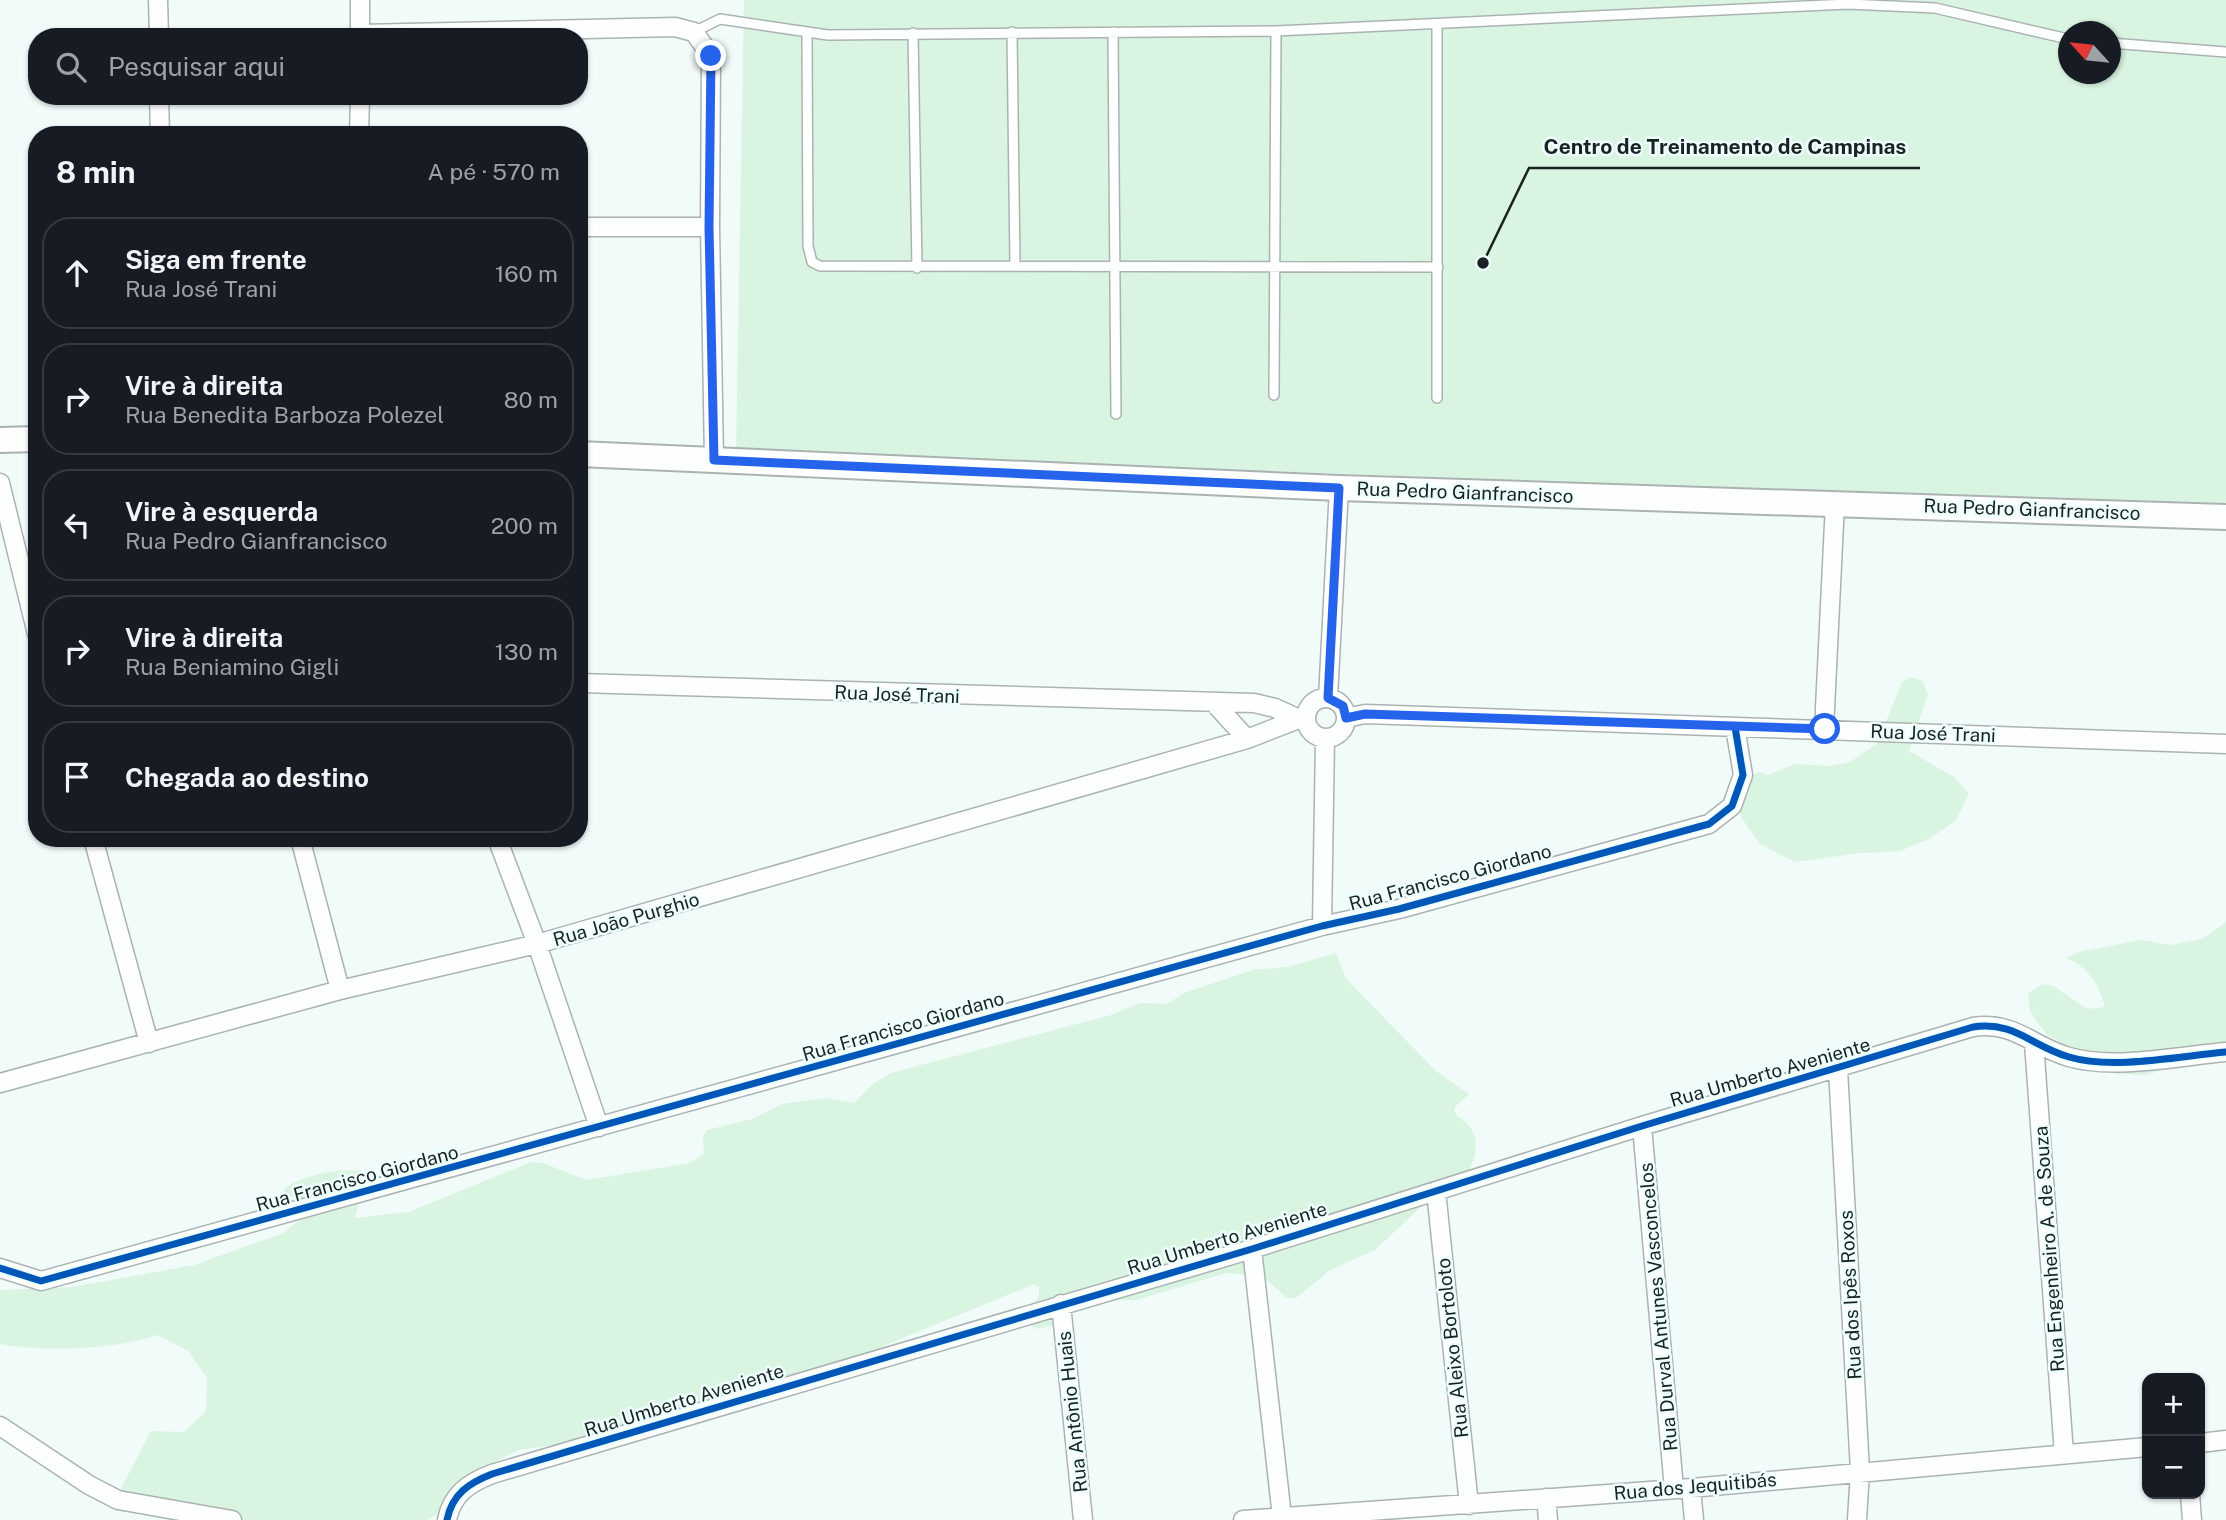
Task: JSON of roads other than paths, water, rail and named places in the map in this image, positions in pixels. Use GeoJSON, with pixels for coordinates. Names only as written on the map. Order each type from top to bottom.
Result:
{"type":"FeatureCollection","features":[{"type":"Feature","properties":{"kind":"street"},"geometry":{"type":"LineString","coordinates":[[158,0],[159,28]]}},
{"type":"Feature","properties":{"kind":"street"},"geometry":{"type":"LineString","coordinates":[[360,0],[360,28]]}},
{"type":"Feature","properties":{"kind":"street"},"geometry":{"type":"LineString","coordinates":[[588,29],[675,27],[694,32],[711,56],[709,227],[714,460]]}},
{"type":"Feature","properties":{"kind":"street"},"geometry":{"type":"LineString","coordinates":[[159,105],[160,126]]}},
{"type":"Feature","properties":{"kind":"street"},"geometry":{"type":"LineString","coordinates":[[359,126],[360,105]]}},
{"type":"Feature","properties":{"kind":"street"},"geometry":{"type":"LineString","coordinates":[[588,227],[709,227]]}},
{"type":"Feature","properties":{"kind":"street"},"geometry":{"type":"LineString","coordinates":[[0,440],[28,439]]}},
{"type":"Feature","properties":{"kind":"street","name":"Rua Pedro Gianfrancisco"},"geometry":{"type":"LineString","coordinates":[[588,454],[1339,488],[2226,517]]}},
{"type":"Feature","properties":{"kind":"street"},"geometry":{"type":"LineString","coordinates":[[0,483],[28,597]]}},
{"type":"Feature","properties":{"kind":"street"},"geometry":{"type":"LineString","coordinates":[[1328,698],[1339,488]]}},
{"type":"Feature","properties":{"kind":"street"},"geometry":{"type":"LineString","coordinates":[[1825,729],[1835,503]]}},
{"type":"Feature","properties":{"kind":"street","name":"Rua José Trani"},"geometry":{"type":"LineString","coordinates":[[588,683],[1254,704],[1275,708],[1311,726]]}},
{"type":"Feature","properties":{"kind":"street"},"geometry":{"type":"LineString","coordinates":[[1311,726],[1339,733],[1346,718],[1343,706],[1328,698],[1316,701],[1311,726],[1322,926]]}},
{"type":"Feature","properties":{"kind":"street"},"geometry":{"type":"LineString","coordinates":[[1215,704],[1247,739]]}},
{"type":"Feature","properties":{"kind":"street","name":"Rua José Trani"},"geometry":{"type":"LineString","coordinates":[[1346,718],[1365,714],[2226,744]]}},
{"type":"Feature","properties":{"kind":"street","name":"Rua João Purghio"},"geometry":{"type":"LineString","coordinates":[[0,1083],[340,990],[537,944],[1247,739],[1311,726]]}},
{"type":"Feature","properties":{"kind":"street","name":"Rua Francisco Giordano"},"geometry":{"type":"LineString","coordinates":[[0,1268],[40,1281],[1322,926],[1399,909],[1709,824],[1732,806],[1743,775],[1735,727]]}},
{"type":"Feature","properties":{"kind":"street"},"geometry":{"type":"LineString","coordinates":[[95,847],[149,1043]]}},
{"type":"Feature","properties":{"kind":"street"},"geometry":{"type":"LineString","coordinates":[[302,847],[340,990]]}},
{"type":"Feature","properties":{"kind":"street"},"geometry":{"type":"LineString","coordinates":[[500,847],[537,944],[599,1127]]}},
{"type":"Feature","properties":{"kind":"street","name":"Rua Umberto Aveniente"},"geometry":{"type":"LineString","coordinates":[[447,1520],[454,1498],[471,1482],[492,1474],[1252,1249],[1642,1126],[1973,1027],[1993,1024],[2015,1030],[2034,1043],[2069,1058],[2096,1061],[2226,1052]]}},
{"type":"Feature","properties":{"kind":"street","name":"Rua Engenheiro A. de Souza"},"geometry":{"type":"LineString","coordinates":[[2034,1043],[2064,1454]]}},
{"type":"Feature","properties":{"kind":"street","name":"Rua dos Ipês Roxos"},"geometry":{"type":"LineString","coordinates":[[1838,1069],[1860,1471],[1857,1520]]}},
{"type":"Feature","properties":{"kind":"street","name":"Rua Durval Antunes Vasconcelos"},"geometry":{"type":"LineString","coordinates":[[1642,1126],[1683,1488],[1694,1520]]}},
{"type":"Feature","properties":{"kind":"street","name":"Rua Aleixo Bortoloto"},"geometry":{"type":"LineString","coordinates":[[1436,1191],[1469,1505]]}},
{"type":"Feature","properties":{"kind":"street"},"geometry":{"type":"LineString","coordinates":[[1252,1249],[1282,1517]]}},
{"type":"Feature","properties":{"kind":"street","name":"Rua Antônio Huais"},"geometry":{"type":"LineString","coordinates":[[1061,1304],[1083,1520]]}},
{"type":"Feature","properties":{"kind":"street"},"geometry":{"type":"LineString","coordinates":[[0,1426],[89,1485],[118,1500],[232,1520]]}},
{"type":"Feature","properties":{"kind":"street"},"geometry":{"type":"LineString","coordinates":[[2205,1442],[2226,1440]]}},
{"type":"Feature","properties":{"kind":"street","name":"Rua dos Jequitibás"},"geometry":{"type":"LineString","coordinates":[[1243,1520],[1399,1516],[1469,1505],[2142,1447]]}},
{"type":"Feature","properties":{"kind":"street"},"geometry":{"type":"LineString","coordinates":[[1546,1498],[1548,1520]]}},
{"type":"Feature","properties":{"kind":"street"},"geometry":{"type":"LineString","coordinates":[[2190,1499],[2192,1520]]}},
{"type":"Feature","properties":{"kind":"lane"},"geometry":{"type":"LineString","coordinates":[[694,32],[720,19],[777,25],[807,32],[1276,31],[1848,4],[1935,8],[2058,37]]}},
{"type":"Feature","properties":{"kind":"lane"},"geometry":{"type":"LineString","coordinates":[[1437,24],[1437,398]]}},
{"type":"Feature","properties":{"kind":"lane"},"geometry":{"type":"LineString","coordinates":[[1274,395],[1276,31]]}},
{"type":"Feature","properties":{"kind":"lane"},"geometry":{"type":"LineString","coordinates":[[807,32],[808,246],[812,262],[821,267],[1438,267]]}},
{"type":"Feature","properties":{"kind":"lane"},"geometry":{"type":"LineString","coordinates":[[1012,32],[1015,265]]}},
{"type":"Feature","properties":{"kind":"lane"},"geometry":{"type":"LineString","coordinates":[[1113,32],[1116,414]]}},
{"type":"Feature","properties":{"kind":"lane"},"geometry":{"type":"LineString","coordinates":[[913,33],[918,268]]}},
{"type":"Feature","properties":{"kind":"lane"},"geometry":{"type":"LineString","coordinates":[[2121,44],[2226,52]]}},
{"type":"Feature","properties":{"kind":"place","name":"Centro de Treinamento de Campinas"},"geometry":{"type":"Point","coordinates":[1483,263]}}]}
